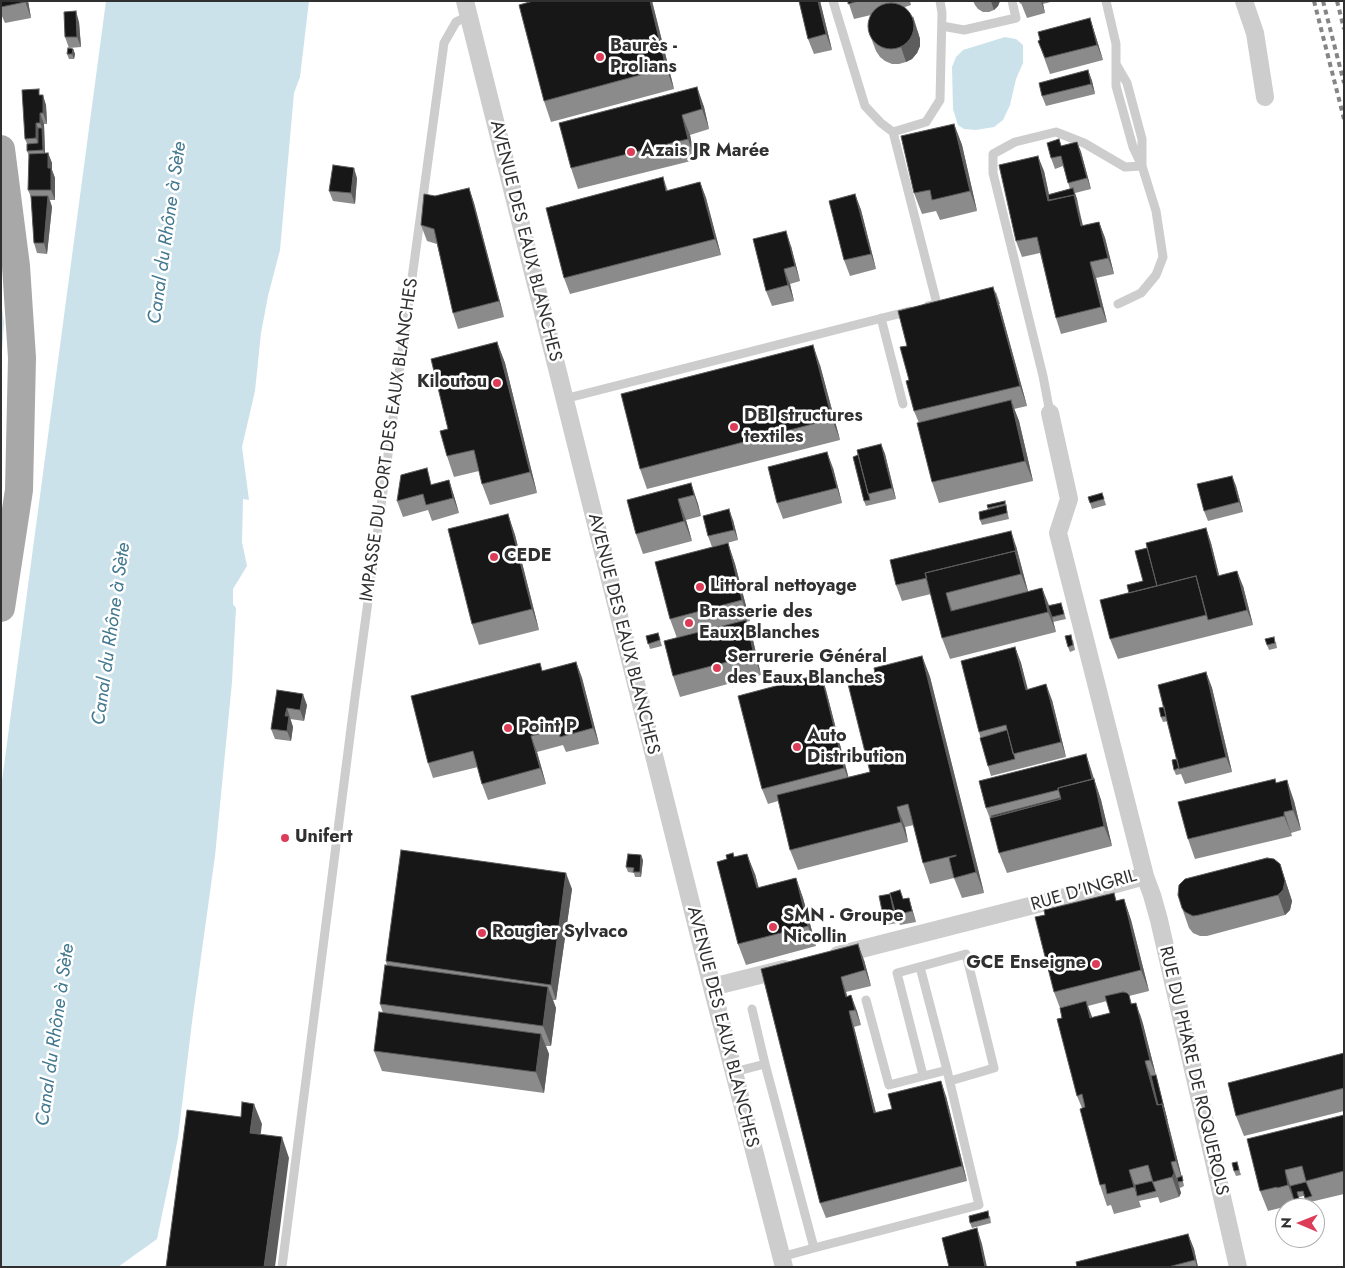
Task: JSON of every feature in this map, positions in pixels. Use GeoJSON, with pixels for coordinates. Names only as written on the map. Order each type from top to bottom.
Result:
{"type":"FeatureCollection","features":[{"type":"Feature","properties":{"kind":"main road"},"geometry":{"type":"LineString","coordinates":[[1,149],[16,266],[22,358],[18,490],[1,608]]}},
{"type":"Feature","properties":{"kind":"street"},"geometry":{"type":"LineString","coordinates":[[1244,1],[1255,33],[1265,97]]}},
{"type":"Feature","properties":{"kind":"street","name":"AVENUE DES EAUX BLANCHES"},"geometry":{"type":"LineString","coordinates":[[467,8],[782,1262]]}},
{"type":"Feature","properties":{"kind":"street","name":"RUE D'INGRIL"},"geometry":{"type":"LineString","coordinates":[[819,960],[1145,876],[1058,533],[1069,499],[1050,413]]}},
{"type":"Feature","properties":{"kind":"street","name":"RUE DU PHARE DE ROQUEROLS"},"geometry":{"type":"LineString","coordinates":[[1145,876],[1159,920],[1238,1267]]}},
{"type":"Feature","properties":{"kind":"street"},"geometry":{"type":"LineString","coordinates":[[712,987],[800,965]]}},
{"type":"Feature","properties":{"kind":"lane"},"geometry":{"type":"LineString","coordinates":[[564,400],[937,304],[893,132],[881,123],[865,106],[833,1]]}},
{"type":"Feature","properties":{"kind":"lane"},"geometry":{"type":"LineString","coordinates":[[893,132],[926,122],[940,100],[942,26],[940,1]]}},
{"type":"Feature","properties":{"kind":"lane"},"geometry":{"type":"LineString","coordinates":[[942,26],[964,30],[1016,18],[1012,1]]}},
{"type":"Feature","properties":{"kind":"lane"},"geometry":{"type":"LineString","coordinates":[[1106,1],[1116,44],[1116,86],[1132,148],[1142,166],[1156,211],[1163,257],[1156,275],[1141,293],[1118,304]]}},
{"type":"Feature","properties":{"kind":"lane","name":"IMPASSE DU PORT DES EAUX BLANCHES"},"geometry":{"type":"LineString","coordinates":[[282,1267],[355,697],[444,43],[456,22],[467,8]]}},
{"type":"Feature","properties":{"kind":"lane"},"geometry":{"type":"LineString","coordinates":[[1050,413],[1044,376],[993,173],[993,154],[1016,142],[1056,132],[1084,143],[1126,167],[1142,166]]}},
{"type":"Feature","properties":{"kind":"lane"},"geometry":{"type":"LineString","coordinates":[[881,318],[904,404]]}},
{"type":"Feature","properties":{"kind":"lane"},"geometry":{"type":"LineString","coordinates":[[923,1075],[897,974],[966,954],[994,1068],[950,1081]]}},
{"type":"Feature","properties":{"kind":"lane"},"geometry":{"type":"LineString","coordinates":[[782,1262],[814,1248],[979,1205],[950,1081],[920,967]]}},
{"type":"Feature","properties":{"kind":"lane"},"geometry":{"type":"LineString","coordinates":[[866,1000],[889,1085],[946,1070]]}},
{"type":"Feature","properties":{"kind":"lane"},"geometry":{"type":"LineString","coordinates":[[752,1009],[814,1248]]}},
{"type":"Feature","properties":{"kind":"lane"},"geometry":{"type":"LineString","coordinates":[[734,1072],[765,1064]]}},
{"type":"Feature","properties":{"kind":"water","name":"Canal du Rhône à Sète"},"geometry":{"type":"Polygon","coordinates":[[[106,1],[309,1],[300,77],[294,93],[280,250],[268,296],[261,333],[255,391],[242,447],[249,500],[243,499],[242,542],[247,566],[233,589],[233,604],[236,608],[232,682],[215,856],[178,1138],[157,1239],[118,1267],[1,1267],[1,788],[106,1]]]}},
{"type":"Feature","properties":{"kind":"water"},"geometry":{"type":"Polygon","coordinates":[[[1005,37],[1016,39],[1023,45],[1023,63],[1016,79],[1010,105],[1003,120],[994,127],[976,130],[964,129],[958,125],[953,109],[952,67],[956,57],[963,50],[1005,37]]]}},
{"type":"Feature","properties":{"kind":"water"},"geometry":{"type":"Polygon","coordinates":[[[1,300],[4,323],[1,366],[1,300]]]}},
{"type":"Feature","properties":{"kind":"building"},"geometry":{"type":"Polygon","coordinates":[[[1,1],[25,1],[25,2],[1,7],[1,1]]]}},
{"type":"Feature","properties":{"kind":"building","name":"Baurès - Prolians"},"geometry":{"type":"Polygon","coordinates":[[[533,1],[650,1],[666,68],[544,101],[519,5],[533,1]]]}},
{"type":"Feature","properties":{"kind":"building"},"geometry":{"type":"Polygon","coordinates":[[[799,1],[818,1],[826,34],[808,39],[799,1]]]}},
{"type":"Feature","properties":{"kind":"building"},"geometry":{"type":"Polygon","coordinates":[[[886,3],[896,3],[910,13],[914,26],[910,39],[904,45],[896,49],[886,49],[872,39],[868,31],[868,21],[878,7],[886,3]]]}},
{"type":"Feature","properties":{"kind":"building"},"geometry":{"type":"Polygon","coordinates":[[[76,11],[77,37],[65,37],[64,12],[76,11]]]}},
{"type":"Feature","properties":{"kind":"building"},"geometry":{"type":"Polygon","coordinates":[[[1090,18],[1097,45],[1045,58],[1038,41],[1040,40],[1038,32],[1090,18]]]}},
{"type":"Feature","properties":{"kind":"building"},"geometry":{"type":"Polygon","coordinates":[[[68,48],[73,49],[72,54],[67,54],[68,48]]]}},
{"type":"Feature","properties":{"kind":"building"},"geometry":{"type":"Polygon","coordinates":[[[1088,70],[1091,84],[1042,96],[1039,83],[1088,70]]]}},
{"type":"Feature","properties":{"kind":"building"},"geometry":{"type":"Polygon","coordinates":[[[697,87],[702,109],[682,115],[688,139],[571,168],[559,123],[697,87]]]}},
{"type":"Feature","properties":{"kind":"building"},"geometry":{"type":"Polygon","coordinates":[[[39,89],[39,95],[43,95],[43,113],[40,113],[40,123],[36,123],[36,138],[25,139],[22,90],[39,89]]]}},
{"type":"Feature","properties":{"kind":"building"},"geometry":{"type":"Polygon","coordinates":[[[954,124],[970,191],[932,200],[930,190],[914,193],[901,136],[954,124]]]}},
{"type":"Feature","properties":{"kind":"building"},"geometry":{"type":"Polygon","coordinates":[[[38,128],[42,128],[43,150],[27,151],[27,144],[38,143],[38,128]]]}},
{"type":"Feature","properties":{"kind":"building"},"geometry":{"type":"Polygon","coordinates":[[[1059,139],[1061,146],[1077,142],[1087,178],[1068,183],[1061,156],[1051,158],[1047,143],[1059,139]]]}},
{"type":"Feature","properties":{"kind":"building"},"geometry":{"type":"Polygon","coordinates":[[[48,153],[48,168],[51,168],[51,190],[28,190],[29,154],[48,153]]]}},
{"type":"Feature","properties":{"kind":"building"},"geometry":{"type":"Polygon","coordinates":[[[1038,156],[1048,201],[1074,195],[1081,226],[1099,222],[1108,258],[1090,262],[1101,307],[1056,318],[1037,237],[1016,241],[999,165],[1038,156]]]}},
{"type":"Feature","properties":{"kind":"building"},"geometry":{"type":"Polygon","coordinates":[[[333,165],[354,168],[351,193],[329,191],[333,165]]]}},
{"type":"Feature","properties":{"kind":"building"},"geometry":{"type":"Polygon","coordinates":[[[663,177],[666,191],[700,182],[715,239],[564,278],[546,208],[663,177]]]}},
{"type":"Feature","properties":{"kind":"building"},"geometry":{"type":"Polygon","coordinates":[[[469,188],[499,301],[453,313],[434,229],[421,225],[424,194],[435,196],[469,188]]]}},
{"type":"Feature","properties":{"kind":"building"},"geometry":{"type":"Polygon","coordinates":[[[1073,188],[1076,200],[1074,195],[1049,200],[1048,195],[1073,188]]]}},
{"type":"Feature","properties":{"kind":"building"},"geometry":{"type":"Polygon","coordinates":[[[855,194],[871,254],[844,260],[829,201],[855,194]]]}},
{"type":"Feature","properties":{"kind":"building"},"geometry":{"type":"Polygon","coordinates":[[[31,196],[48,196],[44,243],[34,243],[31,196]]]}},
{"type":"Feature","properties":{"kind":"building"},"geometry":{"type":"Polygon","coordinates":[[[786,231],[795,266],[784,269],[788,285],[766,291],[753,239],[786,231]]]}},
{"type":"Feature","properties":{"kind":"building"},"geometry":{"type":"Polygon","coordinates":[[[993,287],[1020,386],[914,411],[906,381],[909,380],[900,347],[907,346],[898,311],[993,287]]]}},
{"type":"Feature","properties":{"kind":"building"},"geometry":{"type":"Polygon","coordinates":[[[497,342],[530,472],[482,484],[474,450],[447,456],[440,431],[448,429],[431,359],[497,342]]]}},
{"type":"Feature","properties":{"kind":"building","name":"DBI structures textiles"},"geometry":{"type":"Polygon","coordinates":[[[813,345],[832,419],[640,469],[621,394],[813,345]]]}},
{"type":"Feature","properties":{"kind":"building"},"geometry":{"type":"Polygon","coordinates":[[[1011,400],[1025,461],[932,482],[917,423],[1011,400]]]}},
{"type":"Feature","properties":{"kind":"building"},"geometry":{"type":"Polygon","coordinates":[[[881,444],[892,488],[868,494],[857,450],[881,444]]]}},
{"type":"Feature","properties":{"kind":"building"},"geometry":{"type":"Polygon","coordinates":[[[827,452],[837,488],[777,503],[768,467],[827,452]]]}},
{"type":"Feature","properties":{"kind":"building"},"geometry":{"type":"Polygon","coordinates":[[[858,455],[870,500],[864,501],[853,457],[858,455]]]}},
{"type":"Feature","properties":{"kind":"building"},"geometry":{"type":"Polygon","coordinates":[[[427,468],[431,485],[449,480],[453,498],[426,505],[423,494],[397,501],[401,475],[427,468]]]}},
{"type":"Feature","properties":{"kind":"building"},"geometry":{"type":"Polygon","coordinates":[[[1232,476],[1239,502],[1204,511],[1197,484],[1232,476]]]}},
{"type":"Feature","properties":{"kind":"building"},"geometry":{"type":"Polygon","coordinates":[[[691,483],[694,495],[678,499],[684,521],[636,534],[627,500],[691,483]]]}},
{"type":"Feature","properties":{"kind":"building"},"geometry":{"type":"Polygon","coordinates":[[[1102,493],[1104,499],[1090,503],[1088,497],[1102,493]]]}},
{"type":"Feature","properties":{"kind":"building"},"geometry":{"type":"Polygon","coordinates":[[[1005,501],[1005,504],[988,508],[987,505],[1005,501]]]}},
{"type":"Feature","properties":{"kind":"building"},"geometry":{"type":"Polygon","coordinates":[[[1006,505],[1007,513],[980,520],[979,512],[1006,505]]]}},
{"type":"Feature","properties":{"kind":"building"},"geometry":{"type":"Polygon","coordinates":[[[729,509],[734,530],[708,536],[703,516],[729,509]]]}},
{"type":"Feature","properties":{"kind":"building"},"geometry":{"type":"Polygon","coordinates":[[[508,514],[532,609],[472,624],[448,529],[508,514]]]}},
{"type":"Feature","properties":{"kind":"building"},"geometry":{"type":"Polygon","coordinates":[[[1206,528],[1218,576],[1237,571],[1247,610],[1208,620],[1196,576],[1157,586],[1146,543],[1206,528]]]}},
{"type":"Feature","properties":{"kind":"building"},"geometry":{"type":"Polygon","coordinates":[[[1011,531],[1017,556],[1015,551],[925,573],[927,578],[896,585],[890,560],[1011,531]]]}},
{"type":"Feature","properties":{"kind":"building"},"geometry":{"type":"Polygon","coordinates":[[[728,543],[742,600],[670,619],[655,562],[728,543]]]}},
{"type":"Feature","properties":{"kind":"building"},"geometry":{"type":"Polygon","coordinates":[[[1147,548],[1157,586],[1129,593],[1127,585],[1143,581],[1135,551],[1147,548]]]}},
{"type":"Feature","properties":{"kind":"building"},"geometry":{"type":"Polygon","coordinates":[[[1015,551],[1021,574],[946,593],[951,611],[1042,588],[1048,612],[942,638],[925,573],[1015,551]]]}},
{"type":"Feature","properties":{"kind":"building"},"geometry":{"type":"Polygon","coordinates":[[[1196,576],[1206,615],[1110,639],[1100,600],[1196,576]]]}},
{"type":"Feature","properties":{"kind":"building"},"geometry":{"type":"Polygon","coordinates":[[[1061,603],[1064,614],[1052,617],[1048,606],[1061,603]]]}},
{"type":"Feature","properties":{"kind":"building"},"geometry":{"type":"Polygon","coordinates":[[[746,620],[754,655],[673,676],[664,641],[746,620]]]}},
{"type":"Feature","properties":{"kind":"building"},"geometry":{"type":"Polygon","coordinates":[[[658,633],[660,640],[648,644],[646,636],[658,633]]]}},
{"type":"Feature","properties":{"kind":"building"},"geometry":{"type":"Polygon","coordinates":[[[1071,635],[1073,645],[1068,647],[1065,636],[1071,635]]]}},
{"type":"Feature","properties":{"kind":"building"},"geometry":{"type":"Polygon","coordinates":[[[1274,637],[1275,643],[1267,645],[1265,639],[1274,637]]]}},
{"type":"Feature","properties":{"kind":"building"},"geometry":{"type":"Polygon","coordinates":[[[1015,647],[1026,690],[1046,684],[1061,742],[1013,754],[1006,725],[979,732],[961,661],[1015,647]]]}},
{"type":"Feature","properties":{"kind":"building"},"geometry":{"type":"Polygon","coordinates":[[[922,656],[976,872],[954,878],[949,858],[956,855],[923,863],[908,804],[897,807],[901,822],[790,850],[777,795],[870,772],[847,680],[875,673],[874,668],[922,656]]]}},
{"type":"Feature","properties":{"kind":"building","name":"Point P"},"geometry":{"type":"Polygon","coordinates":[[[576,662],[593,728],[560,737],[559,729],[531,736],[540,768],[482,784],[473,751],[428,763],[411,696],[540,663],[542,671],[576,662]]]}},
{"type":"Feature","properties":{"kind":"building"},"geometry":{"type":"Polygon","coordinates":[[[1206,672],[1226,757],[1179,769],[1158,685],[1206,672]]]}},
{"type":"Feature","properties":{"kind":"building","name":"Auto Distribution"},"geometry":{"type":"Polygon","coordinates":[[[821,674],[844,768],[762,789],[738,696],[821,674]]]}},
{"type":"Feature","properties":{"kind":"building"},"geometry":{"type":"Polygon","coordinates":[[[277,690],[303,694],[300,710],[287,708],[285,716],[289,716],[287,731],[271,729],[277,690]]]}},
{"type":"Feature","properties":{"kind":"building"},"geometry":{"type":"Polygon","coordinates":[[[1164,707],[1166,716],[1161,717],[1159,708],[1164,707]]]}},
{"type":"Feature","properties":{"kind":"building"},"geometry":{"type":"Polygon","coordinates":[[[1007,730],[1015,759],[988,766],[980,738],[1007,730]]]}},
{"type":"Feature","properties":{"kind":"building"},"geometry":{"type":"Polygon","coordinates":[[[1086,754],[1092,779],[1058,788],[1058,790],[986,808],[979,781],[1086,754]]]}},
{"type":"Feature","properties":{"kind":"building"},"geometry":{"type":"Polygon","coordinates":[[[1177,759],[1179,768],[1174,770],[1172,760],[1177,759]]]}},
{"type":"Feature","properties":{"kind":"building"},"geometry":{"type":"Polygon","coordinates":[[[1094,779],[1104,826],[999,853],[990,818],[1061,799],[1058,788],[1094,779]]]}},
{"type":"Feature","properties":{"kind":"building"},"geometry":{"type":"Polygon","coordinates":[[[1275,779],[1276,783],[1287,780],[1293,810],[1284,812],[1284,816],[1188,839],[1178,802],[1275,779]]]}},
{"type":"Feature","properties":{"kind":"building"},"geometry":{"type":"Polygon","coordinates":[[[1060,798],[1061,799],[991,816],[1060,798]]]}},
{"type":"Feature","properties":{"kind":"building","name":"Rougier Sylvaco"},"geometry":{"type":"Polygon","coordinates":[[[401,850],[566,873],[551,985],[386,961],[401,850]]]}},
{"type":"Feature","properties":{"kind":"building","name":"SMN - Groupe Nicollin"},"geometry":{"type":"Polygon","coordinates":[[[733,853],[734,857],[747,854],[757,888],[796,878],[808,926],[738,944],[717,862],[727,859],[726,855],[733,853]]]}},
{"type":"Feature","properties":{"kind":"building"},"geometry":{"type":"Polygon","coordinates":[[[628,854],[641,855],[640,872],[633,872],[634,868],[626,867],[628,854]]]}},
{"type":"Feature","properties":{"kind":"building"},"geometry":{"type":"Polygon","coordinates":[[[1267,858],[1274,859],[1280,864],[1285,881],[1283,890],[1278,895],[1193,916],[1182,908],[1178,895],[1179,885],[1185,879],[1267,858]]]}},
{"type":"Feature","properties":{"kind":"building"},"geometry":{"type":"Polygon","coordinates":[[[900,890],[903,899],[909,898],[912,911],[896,915],[890,893],[900,890]]]}},
{"type":"Feature","properties":{"kind":"building","name":"GCE Enseigne"},"geometry":{"type":"Polygon","coordinates":[[[1114,893],[1116,901],[1124,899],[1141,970],[1054,992],[1035,917],[1045,915],[1044,910],[1114,893]]]}},
{"type":"Feature","properties":{"kind":"building"},"geometry":{"type":"Polygon","coordinates":[[[890,894],[895,918],[884,920],[879,896],[890,894]]]}},
{"type":"Feature","properties":{"kind":"building"},"geometry":{"type":"Polygon","coordinates":[[[858,944],[865,970],[841,977],[846,997],[851,995],[855,1010],[849,1011],[874,1113],[892,1109],[888,1094],[941,1081],[962,1166],[820,1203],[761,969],[858,944]]]}},
{"type":"Feature","properties":{"kind":"building"},"geometry":{"type":"Polygon","coordinates":[[[385,965],[548,987],[543,1026],[380,1004],[385,965]]]}},
{"type":"Feature","properties":{"kind":"building"},"geometry":{"type":"Polygon","coordinates":[[[1123,992],[1129,995],[1131,1004],[1136,1003],[1150,1060],[1145,1061],[1157,1105],[1162,1104],[1176,1161],[1171,1162],[1174,1173],[1172,1177],[1153,1182],[1148,1165],[1129,1170],[1134,1187],[1107,1194],[1105,1184],[1100,1185],[1080,1109],[1085,1107],[1082,1094],[1077,1096],[1057,1019],[1062,1018],[1060,1008],[1086,1001],[1090,1018],[1110,1013],[1105,996],[1123,992]]]}},
{"type":"Feature","properties":{"kind":"building"},"geometry":{"type":"Polygon","coordinates":[[[379,1012],[541,1034],[536,1072],[374,1051],[379,1012]]]}},
{"type":"Feature","properties":{"kind":"building"},"geometry":{"type":"Polygon","coordinates":[[[1344,1053],[1344,1088],[1236,1116],[1228,1083],[1344,1053]]]}},
{"type":"Feature","properties":{"kind":"building"},"geometry":{"type":"Polygon","coordinates":[[[1156,1075],[1167,1120],[1162,1104],[1158,1105],[1151,1076],[1156,1075]]]}},
{"type":"Feature","properties":{"kind":"building"},"geometry":{"type":"Polygon","coordinates":[[[242,1102],[254,1104],[250,1133],[282,1137],[264,1267],[166,1267],[187,1110],[241,1117],[242,1102]]]}},
{"type":"Feature","properties":{"kind":"building"},"geometry":{"type":"Polygon","coordinates":[[[1344,1115],[1344,1171],[1306,1181],[1302,1166],[1285,1170],[1288,1185],[1260,1191],[1247,1139],[1344,1115]]]}},
{"type":"Feature","properties":{"kind":"building"},"geometry":{"type":"Polygon","coordinates":[[[1237,1162],[1239,1170],[1234,1171],[1232,1163],[1237,1162]]]}},
{"type":"Feature","properties":{"kind":"building"},"geometry":{"type":"Polygon","coordinates":[[[1182,1176],[1183,1181],[1178,1182],[1177,1178],[1182,1176]]]}},
{"type":"Feature","properties":{"kind":"building"},"geometry":{"type":"Polygon","coordinates":[[[1152,1181],[1156,1191],[1137,1196],[1135,1185],[1152,1181]]]}},
{"type":"Feature","properties":{"kind":"building"},"geometry":{"type":"Polygon","coordinates":[[[1306,1182],[1312,1196],[1305,1198],[1303,1191],[1297,1192],[1299,1198],[1293,1198],[1290,1186],[1306,1182]]]}},
{"type":"Feature","properties":{"kind":"building"},"geometry":{"type":"Polygon","coordinates":[[[988,1211],[989,1218],[970,1223],[969,1216],[988,1211]]]}},
{"type":"Feature","properties":{"kind":"building"},"geometry":{"type":"Polygon","coordinates":[[[977,1228],[985,1267],[949,1267],[942,1238],[977,1228]]]}},
{"type":"Feature","properties":{"kind":"building"},"geometry":{"type":"Polygon","coordinates":[[[1188,1234],[1195,1260],[1168,1267],[1077,1267],[1076,1262],[1188,1234]]]}},
{"type":"Feature","properties":{"kind":"railway"},"geometry":{"type":"LineString","coordinates":[[1314,1],[1344,119]]}},
{"type":"Feature","properties":{"kind":"railway"},"geometry":{"type":"LineString","coordinates":[[1323,1],[1344,83]]}},
{"type":"Feature","properties":{"kind":"railway"},"geometry":{"type":"LineString","coordinates":[[1337,1],[1344,29]]}},
{"type":"Feature","properties":{"kind":"place","name":"Baurès - Prolians"},"geometry":{"type":"Point","coordinates":[600,57]}},
{"type":"Feature","properties":{"kind":"place","name":"Azais JR Marée"},"geometry":{"type":"Point","coordinates":[631,152]}},
{"type":"Feature","properties":{"kind":"place","name":"Kiloutou"},"geometry":{"type":"Point","coordinates":[497,383]}},
{"type":"Feature","properties":{"kind":"place","name":"DBI structures textiles"},"geometry":{"type":"Point","coordinates":[734,427]}},
{"type":"Feature","properties":{"kind":"place","name":"CEDE"},"geometry":{"type":"Point","coordinates":[494,557]}},
{"type":"Feature","properties":{"kind":"place","name":"Littoral nettoyage"},"geometry":{"type":"Point","coordinates":[700,587]}},
{"type":"Feature","properties":{"kind":"place","name":"Brasserie des Eaux Blanches"},"geometry":{"type":"Point","coordinates":[689,623]}},
{"type":"Feature","properties":{"kind":"place","name":"Serrurerie Général des Eaux Blanches"},"geometry":{"type":"Point","coordinates":[717,668]}},
{"type":"Feature","properties":{"kind":"place","name":"Point P"},"geometry":{"type":"Point","coordinates":[508,728]}},
{"type":"Feature","properties":{"kind":"place","name":"Auto Distribution"},"geometry":{"type":"Point","coordinates":[797,747]}},
{"type":"Feature","properties":{"kind":"place","name":"Unifert"},"geometry":{"type":"Point","coordinates":[285,838]}},
{"type":"Feature","properties":{"kind":"place","name":"SMN - Groupe Nicollin"},"geometry":{"type":"Point","coordinates":[773,927]}},
{"type":"Feature","properties":{"kind":"place","name":"Rougier Sylvaco"},"geometry":{"type":"Point","coordinates":[482,933]}},
{"type":"Feature","properties":{"kind":"place","name":"GCE Enseigne"},"geometry":{"type":"Point","coordinates":[1096,964]}}]}
